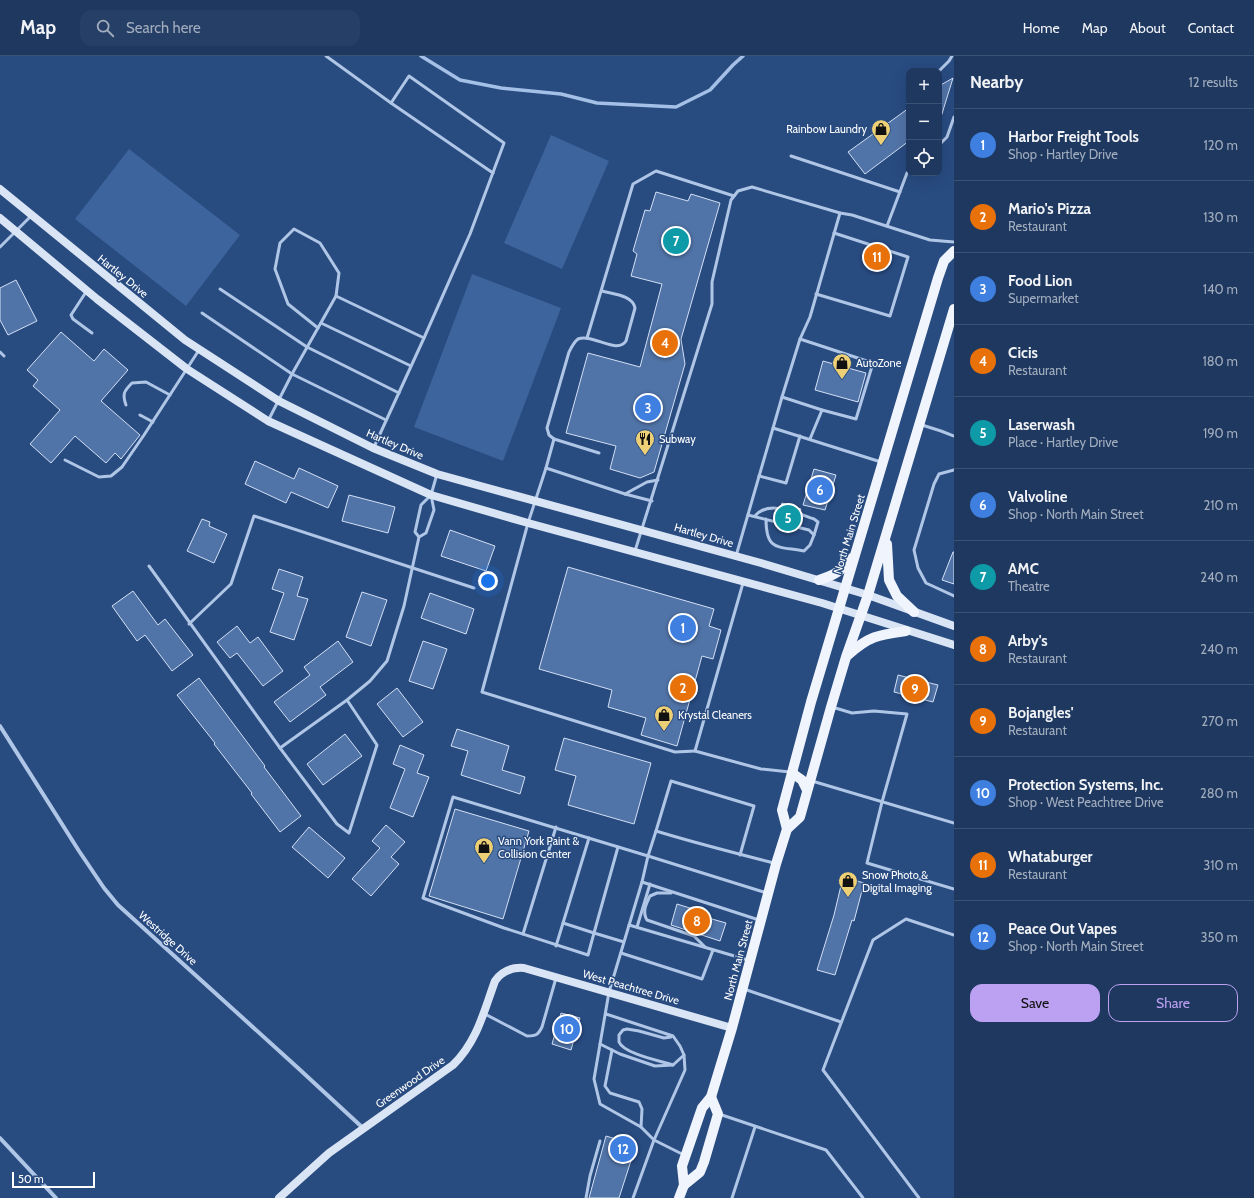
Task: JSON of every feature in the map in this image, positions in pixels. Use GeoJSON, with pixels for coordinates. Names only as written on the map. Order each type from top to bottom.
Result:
{"type":"FeatureCollection","features":[{"type":"Feature","properties":{"kind":"main road","name":"North Main Street"},"geometry":{"type":"LineString","coordinates":[[787,829],[782,810],[811,702],[944,261],[954,251]]}},
{"type":"Feature","properties":{"kind":"main road","name":"North Main Street"},"geometry":{"type":"LineString","coordinates":[[679,1198],[684,1185],[682,1166],[702,1108],[711,1096],[732,1028],[776,864],[787,829],[800,817],[846,657],[868,595],[887,534],[954,309]]}},
{"type":"Feature","properties":{"kind":"main road"},"geometry":{"type":"LineString","coordinates":[[887,534],[887,565],[889,580],[897,596],[914,612]]}},
{"type":"Feature","properties":{"kind":"main road"},"geometry":{"type":"LineString","coordinates":[[819,580],[833,576],[840,571],[855,555]]}},
{"type":"Feature","properties":{"kind":"main road"},"geometry":{"type":"LineString","coordinates":[[846,657],[858,646],[879,634],[906,631]]}},
{"type":"Feature","properties":{"kind":"main road"},"geometry":{"type":"LineString","coordinates":[[792,773],[809,785]]}},
{"type":"Feature","properties":{"kind":"main road"},"geometry":{"type":"LineString","coordinates":[[700,1172],[718,1114],[711,1096]]}},
{"type":"Feature","properties":{"kind":"main road"},"geometry":{"type":"LineString","coordinates":[[702,1108],[708,1113],[718,1114]]}},
{"type":"Feature","properties":{"kind":"main road"},"geometry":{"type":"LineString","coordinates":[[686,1156],[694,1160],[700,1172]]}},
{"type":"Feature","properties":{"kind":"main road","name":"North Main Street"},"geometry":{"type":"LineString","coordinates":[[684,1185],[700,1172]]}},
{"type":"Feature","properties":{"kind":"street","name":"Hartley Drive"},"geometry":{"type":"LineString","coordinates":[[0,189],[184,340],[279,401],[373,448],[437,474],[536,500],[819,580],[868,595],[954,626]]}},
{"type":"Feature","properties":{"kind":"street"},"geometry":{"type":"LineString","coordinates":[[0,218],[88,291],[187,369],[268,421],[431,495],[635,553],[664,559],[839,608],[906,631],[954,645]]}},
{"type":"Feature","properties":{"kind":"street","name":"Westridge Drive"},"geometry":{"type":"LineString","coordinates":[[0,726],[78,851],[118,905],[363,1128]]}},
{"type":"Feature","properties":{"kind":"street","name":"Greenwood Drive"},"geometry":{"type":"LineString","coordinates":[[279,1198],[329,1153],[460,1059],[469,1048],[476,1035],[498,976],[508,970],[519,967],[524,968]]}},
{"type":"Feature","properties":{"kind":"street","name":"West Peachtree Drive"},"geometry":{"type":"LineString","coordinates":[[524,968],[732,1028]]}},
{"type":"Feature","properties":{"kind":"street"},"geometry":{"type":"LineString","coordinates":[[0,1138],[56,1198]]}},
{"type":"Feature","properties":{"kind":"lane"},"geometry":{"type":"LineString","coordinates":[[326,56],[391,104],[493,173]]}},
{"type":"Feature","properties":{"kind":"lane"},"geometry":{"type":"LineString","coordinates":[[942,68],[950,61],[952,56]]}},
{"type":"Feature","properties":{"kind":"lane"},"geometry":{"type":"LineString","coordinates":[[373,448],[470,234],[504,143],[409,76],[391,104]]}},
{"type":"Feature","properties":{"kind":"lane"},"geometry":{"type":"LineString","coordinates":[[942,142],[948,137],[954,117]]}},
{"type":"Feature","properties":{"kind":"lane"},"geometry":{"type":"LineString","coordinates":[[791,156],[900,192]]}},
{"type":"Feature","properties":{"kind":"lane"},"geometry":{"type":"LineString","coordinates":[[587,338],[633,184],[656,171],[734,196]]}},
{"type":"Feature","properties":{"kind":"lane"},"geometry":{"type":"LineString","coordinates":[[887,226],[906,176]]}},
{"type":"Feature","properties":{"kind":"lane"},"geometry":{"type":"LineString","coordinates":[[635,553],[712,304],[712,282],[731,200],[738,191],[752,187],[840,213],[852,215],[930,240],[954,242]]}},
{"type":"Feature","properties":{"kind":"lane"},"geometry":{"type":"LineString","coordinates":[[736,556],[782,397],[800,339],[810,317],[840,213]]}},
{"type":"Feature","properties":{"kind":"lane"},"geometry":{"type":"LineString","coordinates":[[0,247],[32,215]]}},
{"type":"Feature","properties":{"kind":"lane"},"geometry":{"type":"LineString","coordinates":[[268,421],[292,374],[321,323],[336,296],[339,273],[320,243],[294,229],[280,243],[275,269],[288,304],[318,328]]}},
{"type":"Feature","properties":{"kind":"lane"},"geometry":{"type":"LineString","coordinates":[[816,294],[890,316],[908,257],[834,233]]}},
{"type":"Feature","properties":{"kind":"lane"},"geometry":{"type":"LineString","coordinates":[[220,289],[307,347],[399,393]]}},
{"type":"Feature","properties":{"kind":"lane"},"geometry":{"type":"LineString","coordinates":[[88,291],[71,315],[73,319],[92,333]]}},
{"type":"Feature","properties":{"kind":"lane"},"geometry":{"type":"LineString","coordinates":[[599,453],[554,439],[549,435],[546,428],[569,352],[575,342],[578,339],[587,338],[618,347],[626,342],[635,308],[634,304],[629,298],[602,291]]}},
{"type":"Feature","properties":{"kind":"lane"},"geometry":{"type":"LineString","coordinates":[[336,296],[424,338]]}},
{"type":"Feature","properties":{"kind":"lane"},"geometry":{"type":"LineString","coordinates":[[202,313],[292,374],[386,420]]}},
{"type":"Feature","properties":{"kind":"lane"},"geometry":{"type":"LineString","coordinates":[[321,323],[411,366]]}},
{"type":"Feature","properties":{"kind":"lane"},"geometry":{"type":"LineString","coordinates":[[782,397],[856,419],[873,363],[800,339]]}},
{"type":"Feature","properties":{"kind":"lane"},"geometry":{"type":"LineString","coordinates":[[65,460],[99,477],[111,476],[122,467],[199,350]]}},
{"type":"Feature","properties":{"kind":"lane"},"geometry":{"type":"LineString","coordinates":[[0,352],[4,356]]}},
{"type":"Feature","properties":{"kind":"lane"},"geometry":{"type":"LineString","coordinates":[[126,405],[124,398],[125,390],[132,383],[146,382],[170,395]]}},
{"type":"Feature","properties":{"kind":"lane"},"geometry":{"type":"LineString","coordinates":[[810,439],[822,410]]}},
{"type":"Feature","properties":{"kind":"lane"},"geometry":{"type":"LineString","coordinates":[[140,415],[153,422]]}},
{"type":"Feature","properties":{"kind":"lane"},"geometry":{"type":"LineString","coordinates":[[920,424],[954,436]]}},
{"type":"Feature","properties":{"kind":"lane"},"geometry":{"type":"LineString","coordinates":[[773,428],[883,463]]}},
{"type":"Feature","properties":{"kind":"lane"},"geometry":{"type":"LineString","coordinates":[[759,476],[786,483],[800,436]]}},
{"type":"Feature","properties":{"kind":"lane"},"geometry":{"type":"LineString","coordinates":[[554,439],[528,523],[482,692],[675,752],[694,751],[761,769],[792,773]]}},
{"type":"Feature","properties":{"kind":"lane"},"geometry":{"type":"LineString","coordinates":[[546,468],[625,494],[652,501]]}},
{"type":"Feature","properties":{"kind":"lane"},"geometry":{"type":"LineString","coordinates":[[954,470],[939,474],[934,484],[914,550],[918,568],[926,583],[954,596]]}},
{"type":"Feature","properties":{"kind":"lane"},"geometry":{"type":"LineString","coordinates":[[419,537],[426,533],[434,510],[431,495],[437,474]]}},
{"type":"Feature","properties":{"kind":"lane"},"geometry":{"type":"LineString","coordinates":[[625,494],[647,482],[658,480]]}},
{"type":"Feature","properties":{"kind":"lane"},"geometry":{"type":"LineString","coordinates":[[280,748],[347,700],[370,681],[388,661],[413,569],[419,537],[415,532],[420,505],[431,495]]}},
{"type":"Feature","properties":{"kind":"lane"},"geometry":{"type":"LineString","coordinates":[[755,516],[758,512],[772,508],[780,508],[814,519],[818,522],[810,545],[804,551],[774,546],[768,541],[766,520]]}},
{"type":"Feature","properties":{"kind":"lane"},"geometry":{"type":"LineString","coordinates":[[748,515],[810,530],[814,535]]}},
{"type":"Feature","properties":{"kind":"lane"},"geometry":{"type":"LineString","coordinates":[[189,624],[231,584],[254,516],[474,588]]}},
{"type":"Feature","properties":{"kind":"lane"},"geometry":{"type":"LineString","coordinates":[[149,566],[189,624],[280,748],[337,824],[349,833],[377,745],[347,700]]}},
{"type":"Feature","properties":{"kind":"lane"},"geometry":{"type":"LineString","coordinates":[[694,751],[744,582]]}},
{"type":"Feature","properties":{"kind":"lane"},"geometry":{"type":"LineString","coordinates":[[831,707],[852,713],[874,711],[907,714],[882,802],[867,863],[954,890]]}},
{"type":"Feature","properties":{"kind":"lane"},"geometry":{"type":"LineString","coordinates":[[686,1156],[654,1140],[641,1127],[600,1104],[594,1079],[609,992],[670,781],[754,806],[740,855]]}},
{"type":"Feature","properties":{"kind":"lane"},"geometry":{"type":"LineString","coordinates":[[809,785],[882,802],[954,823]]}},
{"type":"Feature","properties":{"kind":"lane"},"geometry":{"type":"LineString","coordinates":[[618,847],[588,955],[556,946],[423,898],[453,797],[648,856],[768,894]]}},
{"type":"Feature","properties":{"kind":"lane"},"geometry":{"type":"LineString","coordinates":[[523,934],[556,828]]}},
{"type":"Feature","properties":{"kind":"lane"},"geometry":{"type":"LineString","coordinates":[[656,831],[776,864]]}},
{"type":"Feature","properties":{"kind":"lane"},"geometry":{"type":"LineString","coordinates":[[556,946],[589,838]]}},
{"type":"Feature","properties":{"kind":"lane"},"geometry":{"type":"LineString","coordinates":[[642,882],[761,921]]}},
{"type":"Feature","properties":{"kind":"lane"},"geometry":{"type":"LineString","coordinates":[[637,927],[650,884]]}},
{"type":"Feature","properties":{"kind":"lane"},"geometry":{"type":"LineString","coordinates":[[675,893],[657,893],[650,896],[644,910],[647,920],[694,936],[705,947]]}},
{"type":"Feature","properties":{"kind":"lane"},"geometry":{"type":"LineString","coordinates":[[919,1198],[823,1070],[873,940],[906,919],[954,935]]}},
{"type":"Feature","properties":{"kind":"lane"},"geometry":{"type":"LineString","coordinates":[[563,924],[624,942]]}},
{"type":"Feature","properties":{"kind":"lane"},"geometry":{"type":"LineString","coordinates":[[629,925],[750,961]]}},
{"type":"Feature","properties":{"kind":"lane"},"geometry":{"type":"LineString","coordinates":[[621,953],[702,979],[713,950]]}},
{"type":"Feature","properties":{"kind":"lane"},"geometry":{"type":"LineString","coordinates":[[483,1013],[527,1036],[535,1036],[539,1033],[542,1027],[556,977]]}},
{"type":"Feature","properties":{"kind":"lane"},"geometry":{"type":"LineString","coordinates":[[742,989],[841,1022]]}},
{"type":"Feature","properties":{"kind":"lane"},"geometry":{"type":"LineString","coordinates":[[606,1014],[673,1036],[680,1046],[684,1056],[685,1070],[654,1140],[633,1198]]}},
{"type":"Feature","properties":{"kind":"lane"},"geometry":{"type":"LineString","coordinates":[[673,1036],[664,1038],[639,1030],[628,1029],[623,1030],[619,1035],[620,1043],[626,1050],[673,1065]]}},
{"type":"Feature","properties":{"kind":"lane"},"geometry":{"type":"LineString","coordinates":[[600,1044],[655,1066],[673,1065],[684,1056]]}},
{"type":"Feature","properties":{"kind":"lane"},"geometry":{"type":"LineString","coordinates":[[612,1050],[604,1086],[610,1092],[639,1102],[642,1109],[641,1127]]}},
{"type":"Feature","properties":{"kind":"lane"},"geometry":{"type":"LineString","coordinates":[[718,1114],[826,1150],[864,1198]]}},
{"type":"Feature","properties":{"kind":"lane"},"geometry":{"type":"LineString","coordinates":[[732,1198],[755,1127]]}},
{"type":"Feature","properties":{"kind":"lane"},"geometry":{"type":"LineString","coordinates":[[586,1198],[590,1176],[600,1141]]}},
{"type":"Feature","properties":{"kind":"shaded area"},"geometry":{"type":"Polygon","coordinates":[[[551,135],[609,161],[562,269],[504,243],[551,135]]]}},
{"type":"Feature","properties":{"kind":"shaded area"},"geometry":{"type":"Polygon","coordinates":[[[129,149],[240,235],[186,306],[75,219],[129,149]]]}},
{"type":"Feature","properties":{"kind":"shaded area"},"geometry":{"type":"Polygon","coordinates":[[[472,274],[561,308],[503,461],[414,427],[472,274]]]}},
{"type":"Feature","properties":{"kind":"building"},"geometry":{"type":"Polygon","coordinates":[[[953,78],[942,114],[942,104],[942,84],[953,78]]]}},
{"type":"Feature","properties":{"kind":"building"},"geometry":{"type":"Polygon","coordinates":[[[906,110],[906,143],[865,174],[848,152],[906,110]]]}},
{"type":"Feature","properties":{"kind":"building"},"geometry":{"type":"Polygon","coordinates":[[[656,192],[688,201],[691,194],[720,203],[681,339],[685,364],[654,472],[640,478],[610,469],[616,446],[566,433],[588,353],[640,367],[662,284],[631,276],[637,254],[633,251],[645,210],[650,211],[656,192]]]}},
{"type":"Feature","properties":{"kind":"building"},"geometry":{"type":"Polygon","coordinates":[[[16,280],[37,321],[8,335],[0,320],[0,288],[16,280]]]}},
{"type":"Feature","properties":{"kind":"building"},"geometry":{"type":"Polygon","coordinates":[[[61,332],[94,361],[104,349],[128,370],[101,401],[140,435],[121,459],[115,453],[106,463],[75,436],[51,463],[30,444],[60,410],[33,386],[38,380],[27,370],[61,332]]]}},
{"type":"Feature","properties":{"kind":"building"},"geometry":{"type":"Polygon","coordinates":[[[823,361],[866,373],[858,402],[815,390],[823,361]]]}},
{"type":"Feature","properties":{"kind":"building"},"geometry":{"type":"Polygon","coordinates":[[[255,461],[294,479],[299,468],[338,486],[328,508],[291,492],[286,503],[245,484],[255,461]]]}},
{"type":"Feature","properties":{"kind":"building"},"geometry":{"type":"Polygon","coordinates":[[[814,469],[836,475],[825,510],[803,505],[814,469]]]}},
{"type":"Feature","properties":{"kind":"building"},"geometry":{"type":"Polygon","coordinates":[[[349,495],[395,507],[388,533],[342,521],[349,495]]]}},
{"type":"Feature","properties":{"kind":"building"},"geometry":{"type":"Polygon","coordinates":[[[782,503],[801,509],[800,511],[781,506],[782,503]]]}},
{"type":"Feature","properties":{"kind":"building"},"geometry":{"type":"Polygon","coordinates":[[[779,512],[798,517],[796,524],[777,519],[779,512]]]}},
{"type":"Feature","properties":{"kind":"building"},"geometry":{"type":"Polygon","coordinates":[[[202,519],[210,522],[209,526],[227,534],[214,563],[187,551],[202,519]]]}},
{"type":"Feature","properties":{"kind":"building"},"geometry":{"type":"Polygon","coordinates":[[[450,530],[495,546],[486,571],[441,556],[450,530]]]}},
{"type":"Feature","properties":{"kind":"building"},"geometry":{"type":"Polygon","coordinates":[[[954,552],[954,584],[942,580],[954,552]]]}},
{"type":"Feature","properties":{"kind":"building"},"geometry":{"type":"Polygon","coordinates":[[[568,567],[714,609],[709,626],[721,630],[713,659],[702,656],[677,746],[641,735],[646,718],[608,707],[612,690],[539,669],[568,567]]]}},
{"type":"Feature","properties":{"kind":"building"},"geometry":{"type":"Polygon","coordinates":[[[279,569],[303,577],[297,596],[308,599],[294,640],[270,632],[284,593],[272,589],[279,569]]]}},
{"type":"Feature","properties":{"kind":"building"},"geometry":{"type":"Polygon","coordinates":[[[133,591],[158,625],[165,619],[193,655],[172,671],[145,635],[137,641],[112,606],[133,591]]]}},
{"type":"Feature","properties":{"kind":"building"},"geometry":{"type":"Polygon","coordinates":[[[362,592],[387,600],[371,646],[346,637],[362,592]]]}},
{"type":"Feature","properties":{"kind":"building"},"geometry":{"type":"Polygon","coordinates":[[[430,593],[474,609],[466,634],[421,618],[430,593]]]}},
{"type":"Feature","properties":{"kind":"building"},"geometry":{"type":"Polygon","coordinates":[[[237,626],[250,643],[258,637],[283,671],[263,686],[237,653],[230,658],[217,642],[237,626]]]}},
{"type":"Feature","properties":{"kind":"building"},"geometry":{"type":"Polygon","coordinates":[[[338,641],[353,662],[320,687],[326,695],[290,722],[274,702],[310,675],[304,667],[338,641]]]}},
{"type":"Feature","properties":{"kind":"building"},"geometry":{"type":"Polygon","coordinates":[[[423,641],[447,649],[433,689],[409,681],[423,641]]]}},
{"type":"Feature","properties":{"kind":"building"},"geometry":{"type":"Polygon","coordinates":[[[898,675],[938,685],[933,702],[894,692],[898,675]]]}},
{"type":"Feature","properties":{"kind":"building"},"geometry":{"type":"Polygon","coordinates":[[[199,678],[301,816],[280,832],[214,744],[215,743],[177,695],[199,678]]]}},
{"type":"Feature","properties":{"kind":"building"},"geometry":{"type":"Polygon","coordinates":[[[397,688],[423,722],[403,737],[377,704],[397,688]]]}},
{"type":"Feature","properties":{"kind":"building"},"geometry":{"type":"Polygon","coordinates":[[[457,729],[509,746],[502,770],[525,777],[520,794],[461,775],[468,751],[451,746],[457,729]]]}},
{"type":"Feature","properties":{"kind":"building"},"geometry":{"type":"Polygon","coordinates":[[[345,734],[362,756],[323,785],[307,764],[345,734]]]}},
{"type":"Feature","properties":{"kind":"building"},"geometry":{"type":"Polygon","coordinates":[[[564,738],[651,763],[634,824],[568,805],[576,776],[555,770],[564,738]]]}},
{"type":"Feature","properties":{"kind":"building"},"geometry":{"type":"Polygon","coordinates":[[[400,745],[424,755],[417,773],[429,777],[413,817],[390,808],[405,769],[393,764],[400,745]]]}},
{"type":"Feature","properties":{"kind":"building"},"geometry":{"type":"Polygon","coordinates":[[[455,809],[529,831],[503,919],[429,896],[455,809]]]}},
{"type":"Feature","properties":{"kind":"building"},"geometry":{"type":"Polygon","coordinates":[[[386,825],[405,842],[391,857],[399,864],[371,896],[352,879],[380,848],[372,841],[386,825]]]}},
{"type":"Feature","properties":{"kind":"building"},"geometry":{"type":"Polygon","coordinates":[[[309,827],[345,858],[328,878],[292,847],[309,827]]]}},
{"type":"Feature","properties":{"kind":"building"},"geometry":{"type":"Polygon","coordinates":[[[843,877],[864,883],[854,921],[852,920],[835,975],[817,970],[834,915],[843,877]]]}},
{"type":"Feature","properties":{"kind":"building"},"geometry":{"type":"Polygon","coordinates":[[[677,904],[706,913],[705,917],[726,923],[720,941],[671,925],[677,904]]]}},
{"type":"Feature","properties":{"kind":"building"},"geometry":{"type":"Polygon","coordinates":[[[561,1013],[580,1018],[571,1050],[552,1044],[561,1013]]]}},
{"type":"Feature","properties":{"kind":"building"},"geometry":{"type":"Polygon","coordinates":[[[606,1136],[636,1145],[619,1198],[589,1198],[606,1136]]]}},
{"type":"Feature","properties":{"kind":"waterway"},"geometry":{"type":"LineString","coordinates":[[421,56],[460,80],[501,88],[561,94],[597,103],[676,107],[710,90],[743,56]]}},
{"type":"Feature","properties":{"kind":"place","name":"Rainbow Laundry"},"geometry":{"type":"Point","coordinates":[881,146]}},
{"type":"Feature","properties":{"kind":"place","name":"AMC"},"geometry":{"type":"Point","coordinates":[676,241]}},
{"type":"Feature","properties":{"kind":"place","name":"Whataburger"},"geometry":{"type":"Point","coordinates":[877,257]}},
{"type":"Feature","properties":{"kind":"place","name":"Cicis"},"geometry":{"type":"Point","coordinates":[665,343]}},
{"type":"Feature","properties":{"kind":"place","name":"AutoZone"},"geometry":{"type":"Point","coordinates":[842,380]}},
{"type":"Feature","properties":{"kind":"place","name":"Food Lion"},"geometry":{"type":"Point","coordinates":[648,408]}},
{"type":"Feature","properties":{"kind":"place","name":"Subway"},"geometry":{"type":"Point","coordinates":[645,456]}},
{"type":"Feature","properties":{"kind":"place","name":"Valvoline"},"geometry":{"type":"Point","coordinates":[820,490]}},
{"type":"Feature","properties":{"kind":"place","name":"Laserwash"},"geometry":{"type":"Point","coordinates":[788,518]}},
{"type":"Feature","properties":{"kind":"place","name":"Harbor Freight Tools"},"geometry":{"type":"Point","coordinates":[683,628]}},
{"type":"Feature","properties":{"kind":"place","name":"Mario's Pizza"},"geometry":{"type":"Point","coordinates":[683,688]}},
{"type":"Feature","properties":{"kind":"place","name":"Bojangles'"},"geometry":{"type":"Point","coordinates":[915,689]}},
{"type":"Feature","properties":{"kind":"place","name":"Krystal Cleaners"},"geometry":{"type":"Point","coordinates":[664,732]}},
{"type":"Feature","properties":{"kind":"place","name":"Vann York Paint & Collision Center"},"geometry":{"type":"Point","coordinates":[484,864]}},
{"type":"Feature","properties":{"kind":"place","name":"Snow Photo & Digital Imaging"},"geometry":{"type":"Point","coordinates":[848,898]}},
{"type":"Feature","properties":{"kind":"place","name":"Arby's"},"geometry":{"type":"Point","coordinates":[697,921]}},
{"type":"Feature","properties":{"kind":"place","name":"Protection Systems, Inc."},"geometry":{"type":"Point","coordinates":[567,1029]}},
{"type":"Feature","properties":{"kind":"place","name":"Peace Out Vapes"},"geometry":{"type":"Point","coordinates":[623,1149]}}]}
